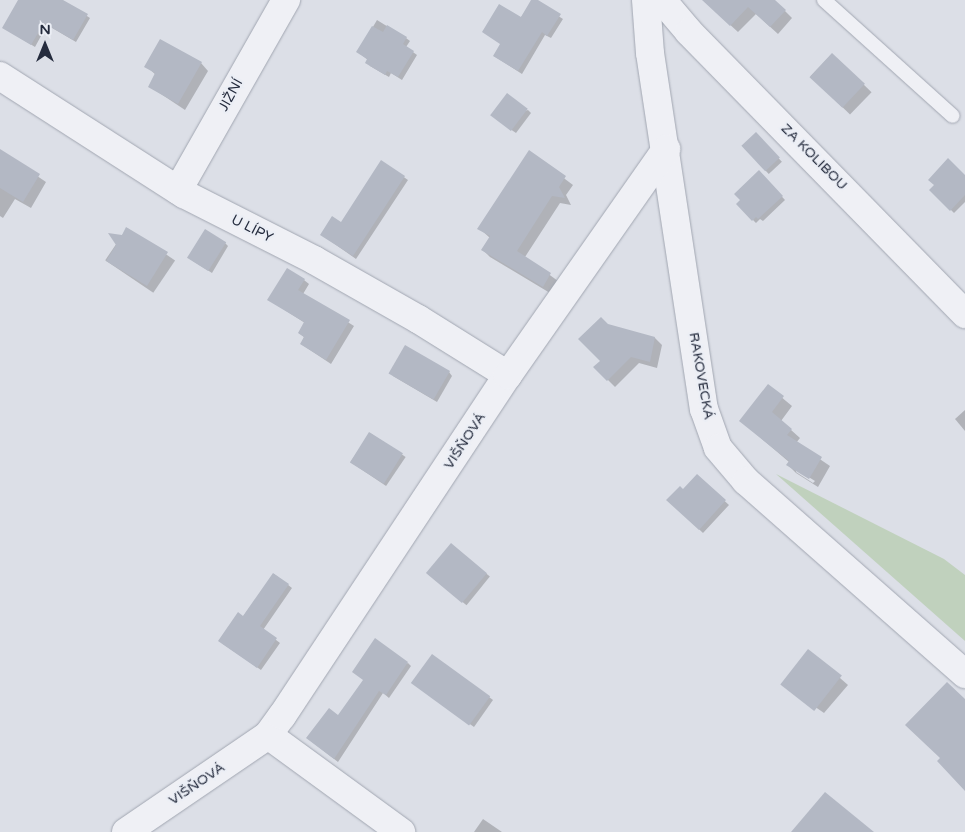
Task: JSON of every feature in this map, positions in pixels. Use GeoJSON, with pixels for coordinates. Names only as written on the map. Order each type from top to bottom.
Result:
{"type":"FeatureCollection","features":[{"type":"Feature","properties":{"kind":"street","name":"JIŽNÍ"},"geometry":{"type":"LineString","coordinates":[[178,190],[286,0]]}},
{"type":"Feature","properties":{"kind":"street","name":"RAKOVECKÁ"},"geometry":{"type":"LineString","coordinates":[[646,0],[650,53],[704,409],[718,448],[746,481],[965,674]]}},
{"type":"Feature","properties":{"kind":"street","name":"ZA KOLIBOU"},"geometry":{"type":"LineString","coordinates":[[662,0],[689,32],[965,314]]}},
{"type":"Feature","properties":{"kind":"street","name":"U LÍPY"},"geometry":{"type":"LineString","coordinates":[[0,76],[178,190],[331,270],[508,375]]}},
{"type":"Feature","properties":{"kind":"street","name":"VIŠŇOVÁ"},"geometry":{"type":"LineString","coordinates":[[126,832],[268,735],[508,375],[666,149]]}},
{"type":"Feature","properties":{"kind":"street"},"geometry":{"type":"LineString","coordinates":[[268,735],[401,832]]}},
{"type":"Feature","properties":{"kind":"lane"},"geometry":{"type":"LineString","coordinates":[[824,0],[952,116]]}},
{"type":"Feature","properties":{"kind":"green space"},"geometry":{"type":"Polygon","coordinates":[[[776,474],[944,559],[965,575],[965,641],[776,474]]]}},
{"type":"Feature","properties":{"kind":"building"},"geometry":{"type":"Polygon","coordinates":[[[18,0],[63,0],[88,14],[73,40],[44,23],[31,45],[2,28],[18,0]]]}},
{"type":"Feature","properties":{"kind":"building"},"geometry":{"type":"Polygon","coordinates":[[[531,0],[538,0],[561,14],[547,36],[542,32],[518,71],[493,56],[500,44],[482,32],[499,4],[521,17],[531,0]]]}},
{"type":"Feature","properties":{"kind":"building"},"geometry":{"type":"Polygon","coordinates":[[[702,0],[775,0],[786,10],[770,27],[748,7],[730,26],[702,0]]]}},
{"type":"Feature","properties":{"kind":"building"},"geometry":{"type":"Polygon","coordinates":[[[387,25],[407,37],[403,44],[414,51],[398,77],[387,71],[385,75],[365,63],[367,59],[356,52],[372,26],[383,32],[387,25]]]}},
{"type":"Feature","properties":{"kind":"building"},"geometry":{"type":"Polygon","coordinates":[[[160,39],[202,62],[178,104],[148,87],[155,73],[144,67],[160,39]]]}},
{"type":"Feature","properties":{"kind":"building"},"geometry":{"type":"Polygon","coordinates":[[[832,53],[865,84],[842,108],[809,77],[832,53]]]}},
{"type":"Feature","properties":{"kind":"building"},"geometry":{"type":"Polygon","coordinates":[[[507,93],[528,109],[511,131],[490,115],[507,93]]]}},
{"type":"Feature","properties":{"kind":"building"},"geometry":{"type":"Polygon","coordinates":[[[756,132],[780,158],[765,171],[741,146],[756,132]]]}},
{"type":"Feature","properties":{"kind":"building"},"geometry":{"type":"Polygon","coordinates":[[[0,149],[40,174],[23,202],[0,188],[0,149]]]}},
{"type":"Feature","properties":{"kind":"building"},"geometry":{"type":"Polygon","coordinates":[[[529,150],[566,176],[559,187],[565,198],[552,196],[517,251],[551,273],[543,287],[481,250],[490,236],[477,229],[529,150]]]}},
{"type":"Feature","properties":{"kind":"building"},"geometry":{"type":"Polygon","coordinates":[[[948,158],[965,175],[965,195],[950,211],[929,190],[934,185],[928,180],[948,158]]]}},
{"type":"Feature","properties":{"kind":"building"},"geometry":{"type":"Polygon","coordinates":[[[381,160],[405,176],[353,256],[320,235],[332,216],[341,222],[381,160]]]}},
{"type":"Feature","properties":{"kind":"building"},"geometry":{"type":"Polygon","coordinates":[[[759,170],[783,196],[758,219],[756,217],[752,221],[736,204],[740,200],[734,194],[759,170]]]}},
{"type":"Feature","properties":{"kind":"building"},"geometry":{"type":"Polygon","coordinates":[[[126,227],[168,252],[147,286],[106,261],[116,245],[108,233],[122,235],[126,227]]]}},
{"type":"Feature","properties":{"kind":"building"},"geometry":{"type":"Polygon","coordinates":[[[205,229],[226,242],[208,271],[187,258],[205,229]]]}},
{"type":"Feature","properties":{"kind":"building"},"geometry":{"type":"Polygon","coordinates":[[[287,268],[305,279],[298,290],[350,320],[326,360],[300,344],[304,337],[298,333],[304,322],[267,300],[287,268]]]}},
{"type":"Feature","properties":{"kind":"building"},"geometry":{"type":"Polygon","coordinates":[[[601,317],[608,324],[655,337],[650,362],[631,357],[607,381],[593,367],[600,361],[578,339],[601,317]]]}},
{"type":"Feature","properties":{"kind":"building"},"geometry":{"type":"Polygon","coordinates":[[[405,345],[450,371],[434,400],[388,374],[405,345]]]}},
{"type":"Feature","properties":{"kind":"building"},"geometry":{"type":"Polygon","coordinates":[[[768,384],[784,396],[772,412],[792,429],[787,435],[822,457],[809,479],[786,465],[789,461],[739,421],[768,384]]]}},
{"type":"Feature","properties":{"kind":"building"},"geometry":{"type":"Polygon","coordinates":[[[369,432],[403,453],[384,484],[350,463],[369,432]]]}},
{"type":"Feature","properties":{"kind":"building"},"geometry":{"type":"Polygon","coordinates":[[[697,474],[726,500],[699,530],[666,500],[680,486],[683,489],[697,474]]]}},
{"type":"Feature","properties":{"kind":"building"},"geometry":{"type":"Polygon","coordinates":[[[451,543],[487,573],[462,603],[426,573],[451,543]]]}},
{"type":"Feature","properties":{"kind":"building"},"geometry":{"type":"Polygon","coordinates":[[[273,573],[289,584],[260,626],[277,638],[257,668],[218,641],[238,612],[243,616],[273,573]]]}},
{"type":"Feature","properties":{"kind":"building"},"geometry":{"type":"Polygon","coordinates":[[[375,638],[408,662],[386,695],[379,691],[334,759],[306,738],[329,708],[338,715],[363,680],[352,672],[375,638]]]}},
{"type":"Feature","properties":{"kind":"building"},"geometry":{"type":"Polygon","coordinates":[[[808,649],[842,675],[814,711],[780,684],[808,649]]]}},
{"type":"Feature","properties":{"kind":"building"},"geometry":{"type":"Polygon","coordinates":[[[432,654],[490,696],[469,725],[411,683],[432,654]]]}},
{"type":"Feature","properties":{"kind":"building"},"geometry":{"type":"Polygon","coordinates":[[[947,682],[965,699],[965,791],[937,761],[940,758],[905,725],[947,682]]]}},
{"type":"Feature","properties":{"kind":"building"},"geometry":{"type":"Polygon","coordinates":[[[825,792],[874,832],[791,832],[825,792]]]}}]}
